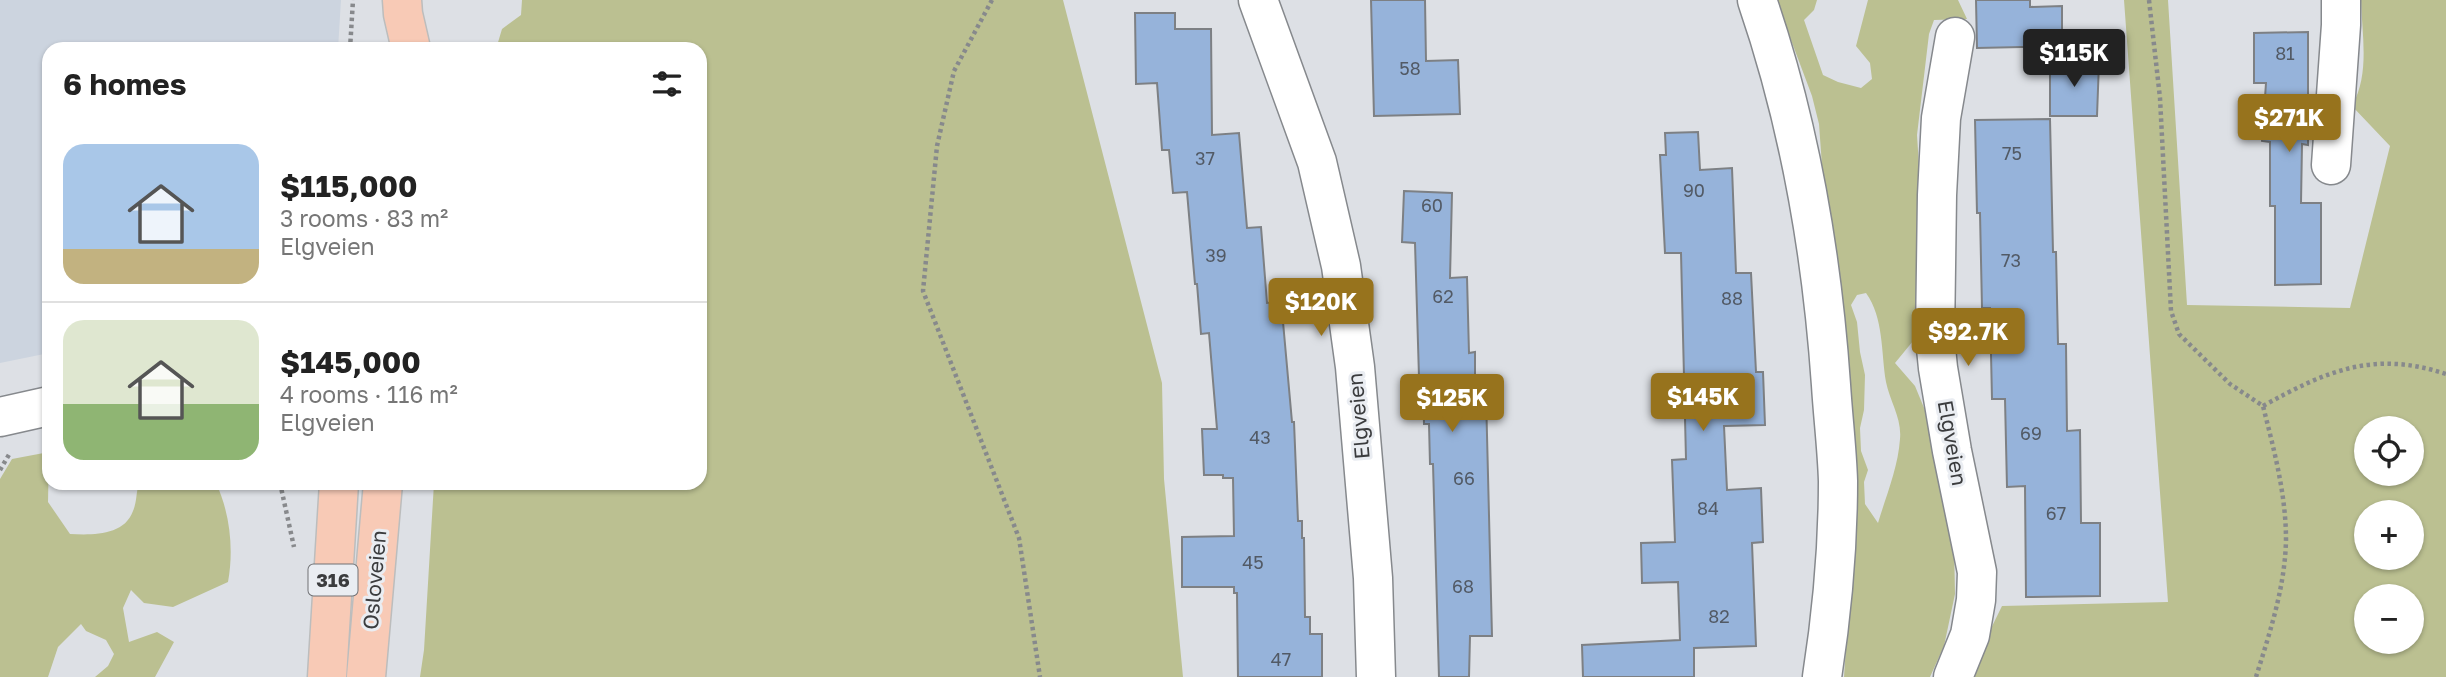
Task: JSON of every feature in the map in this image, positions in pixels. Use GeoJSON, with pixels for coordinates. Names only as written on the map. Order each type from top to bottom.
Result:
{"type":"FeatureCollection","features":[{"type":"Feature","properties":{"kind":"main road","name":"Osloveien"},"geometry":{"type":"LineString","coordinates":[[327,677],[339,490]]}},
{"type":"Feature","properties":{"kind":"main road","name":"Osloveien"},"geometry":{"type":"LineString","coordinates":[[366,677],[382,490]]}},
{"type":"Feature","properties":{"kind":"street","name":"Elgveien"},"geometry":{"type":"LineString","coordinates":[[1258,0],[1317,162],[1341,266],[1356,380],[1373,578],[1376,677]]}},
{"type":"Feature","properties":{"kind":"street"},"geometry":{"type":"LineString","coordinates":[[1756,0],[1793,117],[1820,262],[1828,342],[1838,481],[1834,569],[1822,677]]}},
{"type":"Feature","properties":{"kind":"street"},"geometry":{"type":"LineString","coordinates":[[2331,165],[2341,0]]}},
{"type":"Feature","properties":{"kind":"street","name":"Elgveien"},"geometry":{"type":"LineString","coordinates":[[1953,677],[1970,635],[1977,572],[1952,451],[1935,338],[1941,118],[1955,37]]}},
{"type":"Feature","properties":{"kind":"street"},"geometry":{"type":"LineString","coordinates":[[0,417],[42,408]]}},
{"type":"Feature","properties":{"kind":"path"},"geometry":{"type":"LineString","coordinates":[[350,42],[354,0]]}},
{"type":"Feature","properties":{"kind":"path"},"geometry":{"type":"LineString","coordinates":[[992,0],[954,71],[937,146],[923,291],[1019,538],[1040,677]]}},
{"type":"Feature","properties":{"kind":"path"},"geometry":{"type":"LineString","coordinates":[[2149,0],[2160,98],[2171,310],[2179,334],[2230,383],[2263,406],[2280,475],[2286,540],[2284,567],[2275,615],[2256,677]]}},
{"type":"Feature","properties":{"kind":"path"},"geometry":{"type":"LineString","coordinates":[[2263,406],[2340,370],[2370,363],[2424,367],[2446,374]]}},
{"type":"Feature","properties":{"kind":"shaded area"},"geometry":{"type":"Polygon","coordinates":[[[0,0],[341,0],[338,42],[42,42],[42,354],[0,363],[0,0]]]}},
{"type":"Feature","properties":{"kind":"green space"},"geometry":{"type":"Polygon","coordinates":[[[522,0],[1063,0],[1162,383],[1164,479],[1183,677],[420,677],[434,490],[707,490],[707,42],[498,42],[502,29],[521,15],[522,0]]]}},
{"type":"Feature","properties":{"kind":"green space"},"geometry":{"type":"Polygon","coordinates":[[[1776,0],[1817,0],[1814,10],[1804,20],[1823,75],[1861,88],[1872,79],[1870,63],[1856,46],[1868,0],[1958,0],[1967,19],[1934,20],[1929,34],[1917,135],[1920,181],[1918,335],[1895,363],[1915,386],[1929,420],[1954,545],[1955,594],[1944,646],[1930,677],[1844,677],[1851,569],[1819,124],[1812,96],[1776,0]],[[1866,293],[1857,295],[1851,305],[1857,322],[1865,375],[1864,410],[1860,428],[1861,451],[1868,470],[1864,482],[1865,504],[1878,523],[1897,461],[1900,431],[1886,382],[1879,324],[1866,293]]]}},
{"type":"Feature","properties":{"kind":"green space"},"geometry":{"type":"Polygon","coordinates":[[[2124,0],[2168,0],[2187,305],[2350,308],[2390,146],[2352,106],[2358,94],[2363,68],[2361,0],[2446,0],[2446,677],[1972,677],[1975,661],[2002,606],[2168,602],[2124,0]]]}},
{"type":"Feature","properties":{"kind":"green space"},"geometry":{"type":"Polygon","coordinates":[[[42,453],[42,490],[48,490],[48,502],[70,534],[115,530],[129,519],[138,490],[219,490],[230,531],[228,582],[173,607],[144,603],[131,590],[123,608],[129,642],[157,632],[174,642],[155,677],[95,677],[108,666],[114,654],[106,640],[86,631],[81,624],[58,647],[48,677],[0,677],[0,479],[12,459],[42,453]]]}},
{"type":"Feature","properties":{"kind":"building"},"geometry":{"type":"Polygon","coordinates":[[[1371,0],[1425,0],[1426,61],[1458,60],[1460,114],[1374,116],[1371,0]]]}},
{"type":"Feature","properties":{"kind":"building"},"geometry":{"type":"Polygon","coordinates":[[[1976,0],[2030,0],[2030,7],[2062,6],[2062,46],[1977,48],[1976,0]]]}},
{"type":"Feature","properties":{"kind":"building"},"geometry":{"type":"Polygon","coordinates":[[[1135,13],[1175,13],[1175,29],[1211,29],[1212,135],[1239,133],[1247,228],[1261,227],[1267,303],[1278,302],[1280,322],[1283,322],[1294,422],[1298,521],[1302,521],[1304,538],[1305,617],[1310,617],[1310,634],[1322,634],[1322,677],[1238,677],[1237,593],[1234,593],[1234,587],[1182,587],[1182,537],[1234,536],[1233,478],[1204,475],[1202,429],[1217,429],[1209,333],[1201,334],[1187,192],[1173,193],[1169,150],[1162,150],[1157,83],[1136,84],[1135,13]]]}},
{"type":"Feature","properties":{"kind":"building"},"geometry":{"type":"Polygon","coordinates":[[[2308,32],[2308,145],[2302,144],[2301,203],[2321,203],[2321,284],[2275,285],[2275,206],[2270,206],[2270,142],[2262,141],[2266,83],[2254,83],[2254,33],[2308,32]]]}},
{"type":"Feature","properties":{"kind":"building"},"geometry":{"type":"Polygon","coordinates":[[[2050,62],[2099,62],[2097,116],[2050,116],[2050,62]]]}},
{"type":"Feature","properties":{"kind":"building"},"geometry":{"type":"Polygon","coordinates":[[[2050,119],[2058,344],[2066,344],[2067,431],[2080,430],[2081,523],[2100,523],[2100,596],[2026,597],[2025,486],[2007,487],[2005,399],[1992,399],[1990,308],[1982,308],[1975,120],[2050,119]]]}},
{"type":"Feature","properties":{"kind":"building"},"geometry":{"type":"Polygon","coordinates":[[[1698,132],[1700,170],[1732,168],[1736,273],[1751,273],[1756,372],[1763,372],[1765,425],[1724,426],[1727,490],[1761,488],[1763,542],[1752,543],[1756,646],[1694,648],[1694,677],[1583,677],[1582,645],[1680,640],[1678,582],[1642,583],[1641,543],[1675,542],[1672,460],[1686,459],[1681,253],[1665,253],[1660,155],[1666,155],[1665,133],[1698,132]]]}},
{"type":"Feature","properties":{"kind":"building"},"geometry":{"type":"Polygon","coordinates":[[[1404,191],[1452,193],[1450,278],[1467,277],[1469,353],[1475,352],[1475,395],[1486,395],[1492,636],[1470,636],[1469,677],[1439,677],[1433,464],[1430,464],[1429,424],[1424,424],[1423,377],[1419,377],[1415,243],[1402,242],[1404,191]]]}}]}
